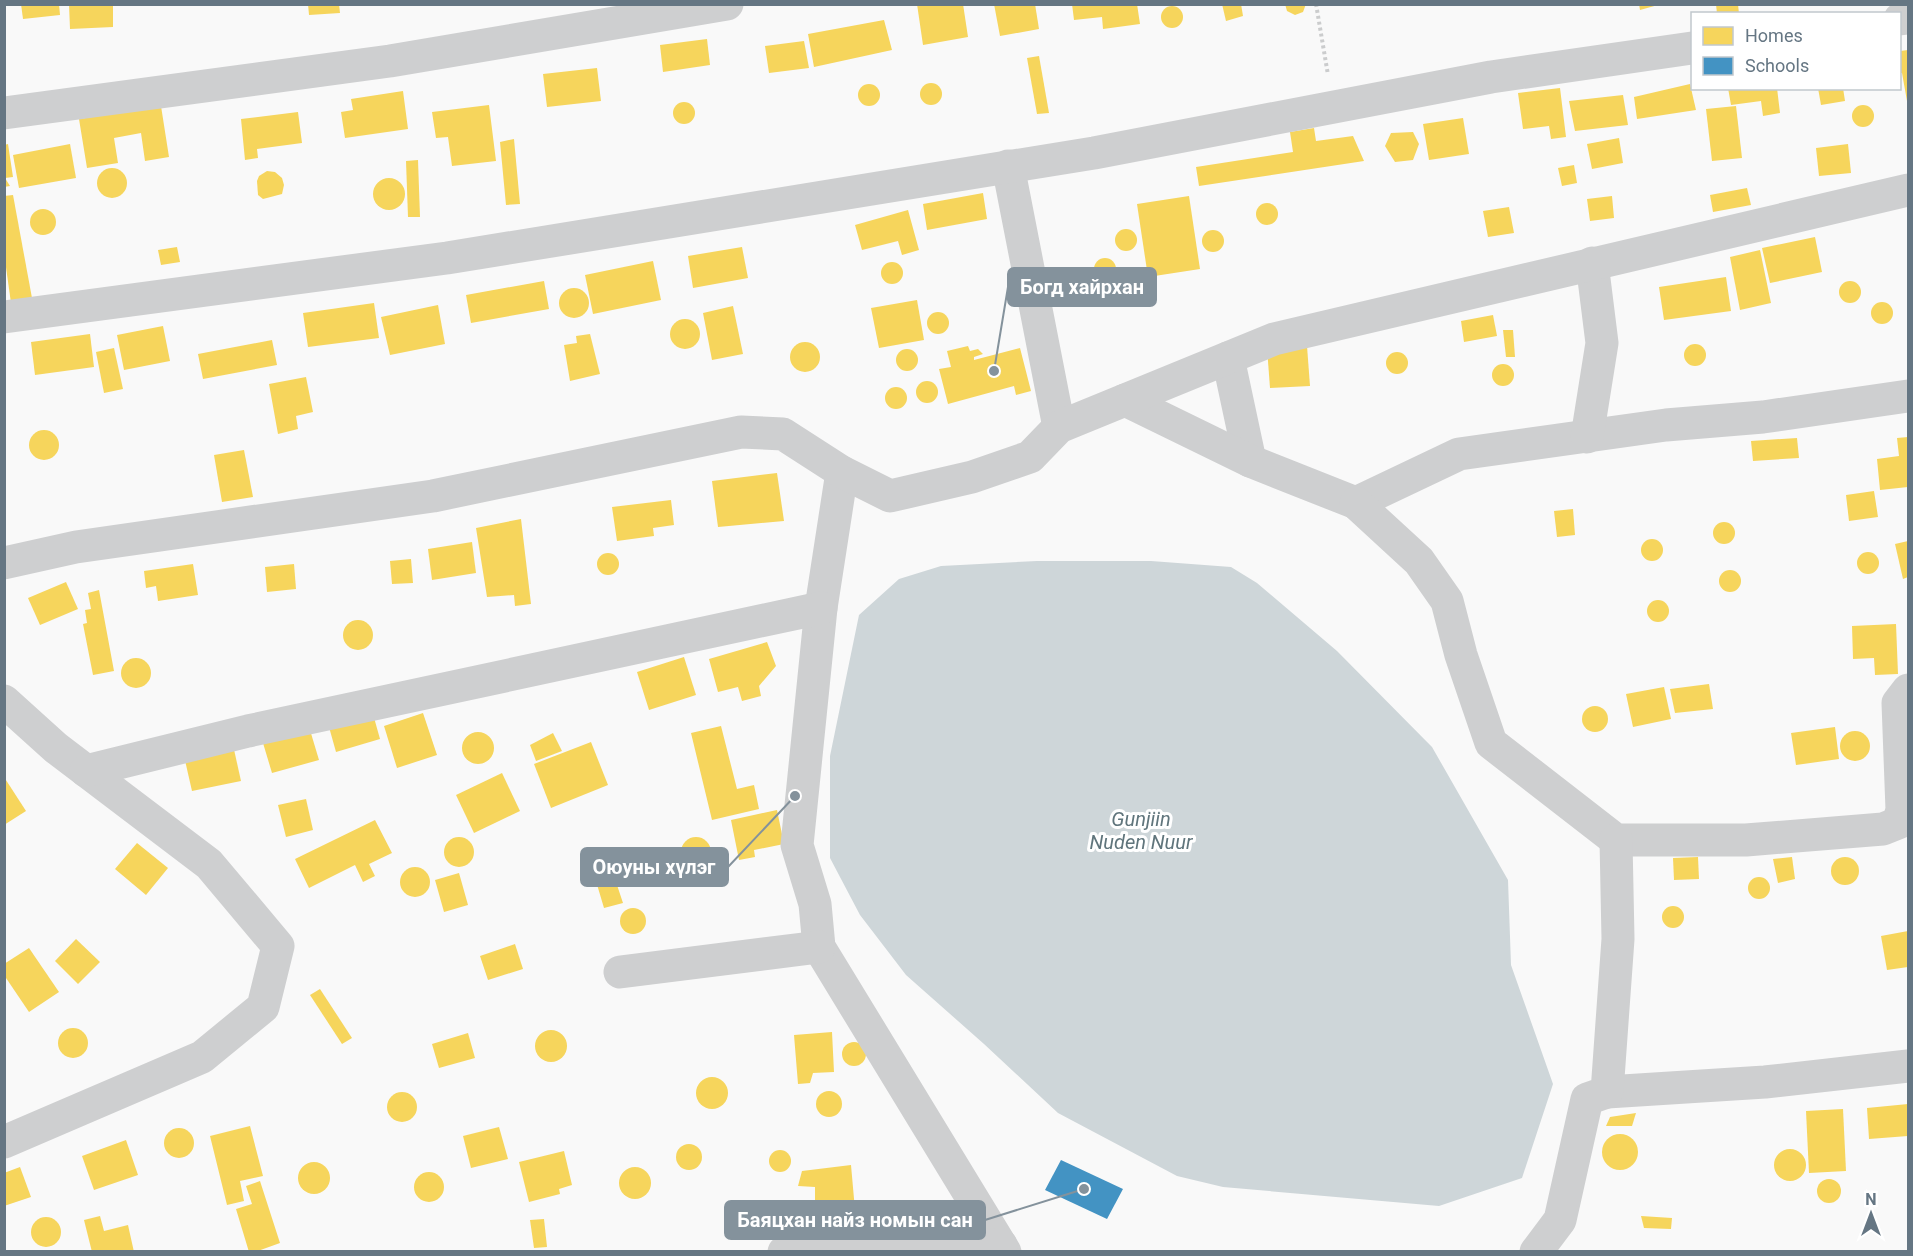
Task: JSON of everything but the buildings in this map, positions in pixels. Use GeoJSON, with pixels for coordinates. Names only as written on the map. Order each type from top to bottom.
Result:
{"type":"FeatureCollection","features":[{"type":"Feature","properties":{"kind":"street"},"geometry":{"type":"LineString","coordinates":[[4,113],[390,61],[727,4]]}},
{"type":"Feature","properties":{"kind":"street"},"geometry":{"type":"LineString","coordinates":[[4,317],[447,258],[1094,153],[1491,77],[1691,48]]}},
{"type":"Feature","properties":{"kind":"street"},"geometry":{"type":"LineString","coordinates":[[1008,166],[1059,427]]}},
{"type":"Feature","properties":{"kind":"street"},"geometry":{"type":"LineString","coordinates":[[4,563],[76,547],[434,496],[741,432],[783,434],[842,472],[891,496],[972,477],[1030,457],[1059,427],[1274,339],[1908,190]]}},
{"type":"Feature","properties":{"kind":"street"},"geometry":{"type":"LineString","coordinates":[[1587,437],[1602,343],[1592,263]]}},
{"type":"Feature","properties":{"kind":"street"},"geometry":{"type":"LineString","coordinates":[[1228,358],[1250,461]]}},
{"type":"Feature","properties":{"kind":"street"},"geometry":{"type":"LineString","coordinates":[[1356,503],[1459,454],[1666,425],[1763,417],[1908,396]]}},
{"type":"Feature","properties":{"kind":"street"},"geometry":{"type":"LineString","coordinates":[[1125,400],[1250,461],[1356,503],[1419,561],[1447,601],[1461,655],[1491,743],[1616,840],[1746,840],[1883,829],[1898,823],[1902,810],[1898,703],[1908,690]]}},
{"type":"Feature","properties":{"kind":"street"},"geometry":{"type":"LineString","coordinates":[[842,472],[821,608],[797,845],[815,904],[819,947],[1003,1248]]}},
{"type":"Feature","properties":{"kind":"street"},"geometry":{"type":"LineString","coordinates":[[86,771],[260,729],[821,608]]}},
{"type":"Feature","properties":{"kind":"street"},"geometry":{"type":"LineString","coordinates":[[4,701],[56,748],[209,864],[278,946],[263,1007],[202,1057],[4,1142]]}},
{"type":"Feature","properties":{"kind":"street"},"geometry":{"type":"LineString","coordinates":[[1607,1092],[1618,939],[1616,840]]}},
{"type":"Feature","properties":{"kind":"street"},"geometry":{"type":"LineString","coordinates":[[620,972],[819,947]]}},
{"type":"Feature","properties":{"kind":"street"},"geometry":{"type":"LineString","coordinates":[[1536,1251],[1560,1220],[1587,1099],[1607,1092],[1766,1082],[1908,1066]]}},
{"type":"Feature","properties":{"kind":"street"},"geometry":{"type":"LineString","coordinates":[[784,1251],[836,1247],[1003,1248]]}},
{"type":"Feature","properties":{"kind":"path"},"geometry":{"type":"LineString","coordinates":[[1316,4],[1334,107]]}},
{"type":"Feature","properties":{"kind":"water","name":"Gunjiin Nuden Nuur"},"geometry":{"type":"Polygon","coordinates":[[[1037,561],[1151,561],[1231,567],[1257,583],[1337,651],[1432,747],[1508,880],[1511,965],[1553,1084],[1522,1178],[1439,1206],[1223,1187],[1177,1176],[1058,1113],[906,975],[860,915],[830,858],[830,756],[859,615],[899,579],[941,566],[1037,561]]]}},
{"type":"Feature","properties":{"kind":"place","name":"Богд хайрхан"},"geometry":{"type":"Point","coordinates":[994,371]}},
{"type":"Feature","properties":{"kind":"place","name":"Оюуны хүлэг"},"geometry":{"type":"Point","coordinates":[795,796]}},
{"type":"Feature","properties":{"kind":"place","name":"Баяцхан найз номын сан"},"geometry":{"type":"Point","coordinates":[1084,1189]}}]}
